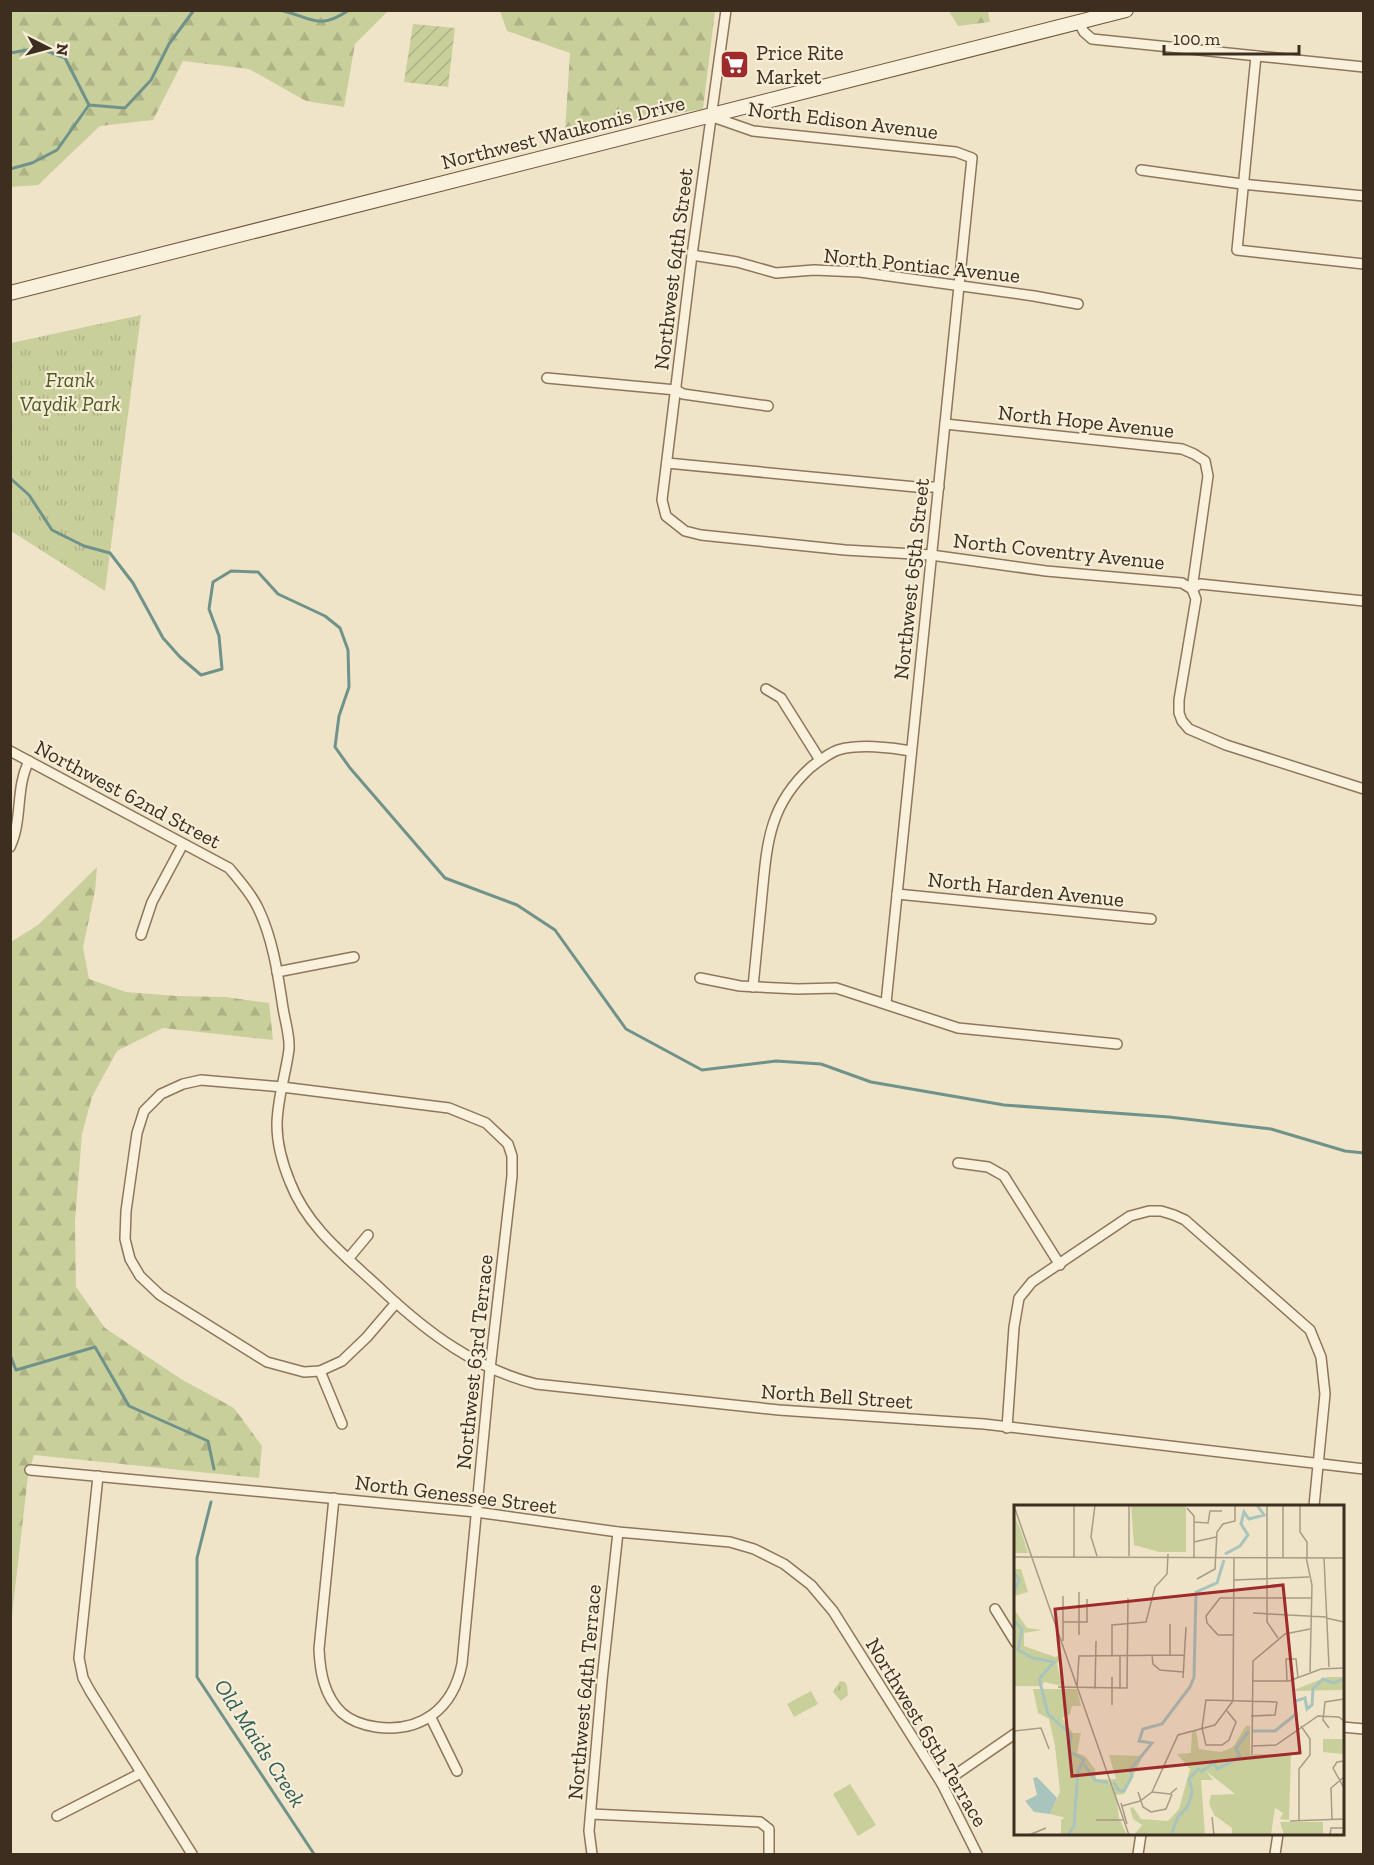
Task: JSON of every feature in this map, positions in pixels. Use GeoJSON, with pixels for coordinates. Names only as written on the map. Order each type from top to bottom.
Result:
{"type":"FeatureCollection","features":[{"type":"Feature","properties":{"kind":"main road","name":"Northwest Waukomis Drive"},"geometry":{"type":"LineString","coordinates":[[10,293],[1126,10]]}},
{"type":"Feature","properties":{"kind":"street","name":"Northwest 64th Street"},"geometry":{"type":"LineString","coordinates":[[678,527],[666,516],[662,500],[710,116],[726,10]]}},
{"type":"Feature","properties":{"kind":"street"},"geometry":{"type":"LineString","coordinates":[[1079,23],[1092,39],[1364,67]]}},
{"type":"Feature","properties":{"kind":"street"},"geometry":{"type":"LineString","coordinates":[[1256,56],[1237,250],[1364,264]]}},
{"type":"Feature","properties":{"kind":"street","name":"North Edison Avenue"},"geometry":{"type":"LineString","coordinates":[[710,116],[753,131],[956,152],[972,158]]}},
{"type":"Feature","properties":{"kind":"street","name":"Northwest 65th Street"},"geometry":{"type":"LineString","coordinates":[[886,1004],[972,158]]}},
{"type":"Feature","properties":{"kind":"street"},"geometry":{"type":"LineString","coordinates":[[1141,170],[1364,196]]}},
{"type":"Feature","properties":{"kind":"street","name":"North Pontiac Avenue"},"geometry":{"type":"LineString","coordinates":[[692,255],[737,262],[776,273],[814,270],[860,272],[1078,304]]}},
{"type":"Feature","properties":{"kind":"street"},"geometry":{"type":"LineString","coordinates":[[547,378],[676,390],[683,394],[768,406]]}},
{"type":"Feature","properties":{"kind":"street","name":"North Hope Avenue"},"geometry":{"type":"LineString","coordinates":[[945,424],[1182,449],[1205,461],[1208,476],[1192,589]]}},
{"type":"Feature","properties":{"kind":"street"},"geometry":{"type":"LineString","coordinates":[[667,463],[916,487],[939,487]]}},
{"type":"Feature","properties":{"kind":"street","name":"North Coventry Avenue"},"geometry":{"type":"LineString","coordinates":[[678,527],[701,536],[845,550],[931,555],[1046,571],[1182,583],[1192,589],[1200,584],[1364,601]]}},
{"type":"Feature","properties":{"kind":"street"},"geometry":{"type":"LineString","coordinates":[[1192,589],[1196,599],[1179,700],[1182,722],[1189,729],[1226,745],[1364,789]]}},
{"type":"Feature","properties":{"kind":"street"},"geometry":{"type":"LineString","coordinates":[[766,689],[781,698],[820,760]]}},
{"type":"Feature","properties":{"kind":"street"},"geometry":{"type":"LineString","coordinates":[[753,987],[767,846],[773,820],[792,786],[820,760],[839,750],[887,748],[911,751]]}},
{"type":"Feature","properties":{"kind":"street","name":"Northwest 62nd Street"},"geometry":{"type":"LineString","coordinates":[[10,751],[229,868]]}},
{"type":"Feature","properties":{"kind":"street"},"geometry":{"type":"LineString","coordinates":[[10,847],[22,778],[28,761]]}},
{"type":"Feature","properties":{"kind":"street"},"geometry":{"type":"LineString","coordinates":[[141,935],[152,902],[183,844]]}},
{"type":"Feature","properties":{"kind":"street","name":"North Bell Street"},"geometry":{"type":"LineString","coordinates":[[229,868],[258,906],[268,931],[277,972],[289,1047],[277,1125],[284,1165],[299,1202],[317,1230],[396,1303],[446,1344],[490,1369],[513,1379],[545,1385],[779,1410],[984,1424],[1364,1468]]}},
{"type":"Feature","properties":{"kind":"street","name":"North Harden Avenue"},"geometry":{"type":"LineString","coordinates":[[897,894],[1151,919]]}},
{"type":"Feature","properties":{"kind":"street"},"geometry":{"type":"LineString","coordinates":[[277,972],[354,957]]}},
{"type":"Feature","properties":{"kind":"street"},"geometry":{"type":"LineString","coordinates":[[700,978],[753,987],[836,988],[958,1028],[1117,1044]]}},
{"type":"Feature","properties":{"kind":"street","name":"Northwest 63rd Terrace"},"geometry":{"type":"LineString","coordinates":[[320,1371],[304,1372],[267,1362],[160,1295],[140,1276],[130,1259],[125,1239],[126,1210],[137,1133],[144,1112],[161,1094],[183,1084],[201,1080],[282,1087],[449,1108],[486,1123],[508,1144],[512,1156],[511,1187],[490,1369],[460,1674],[451,1695],[431,1718]]}},
{"type":"Feature","properties":{"kind":"street"},"geometry":{"type":"LineString","coordinates":[[958,1163],[988,1167],[1004,1176],[1060,1264]]}},
{"type":"Feature","properties":{"kind":"street"},"geometry":{"type":"LineString","coordinates":[[1007,1428],[1014,1327],[1019,1298],[1032,1282],[1130,1216],[1149,1211],[1161,1211],[1185,1221],[1310,1330],[1321,1358],[1325,1379],[1314,1505]]}},
{"type":"Feature","properties":{"kind":"street"},"geometry":{"type":"LineString","coordinates":[[348,1259],[368,1235]]}},
{"type":"Feature","properties":{"kind":"street"},"geometry":{"type":"LineString","coordinates":[[342,1424],[320,1371],[342,1361],[367,1337],[396,1303]]}},
{"type":"Feature","properties":{"kind":"street","name":"North Genessee Street"},"geometry":{"type":"LineString","coordinates":[[30,1470],[476,1512],[618,1533],[730,1542],[764,1553],[784,1564],[811,1585],[826,1602],[844,1629]]}},
{"type":"Feature","properties":{"kind":"street"},"geometry":{"type":"LineString","coordinates":[[98,1476],[79,1659],[83,1678],[192,1854]]}},
{"type":"Feature","properties":{"kind":"street"},"geometry":{"type":"LineString","coordinates":[[334,1498],[319,1649],[320,1672],[327,1693],[342,1713],[361,1724],[384,1728],[409,1727],[431,1718],[457,1771]]}},
{"type":"Feature","properties":{"kind":"street","name":"Northwest 64th Terrace"},"geometry":{"type":"LineString","coordinates":[[592,1854],[589,1831],[618,1533]]}},
{"type":"Feature","properties":{"kind":"street"},"geometry":{"type":"LineString","coordinates":[[995,1610],[1014,1640]]}},
{"type":"Feature","properties":{"kind":"street","name":"Northwest 65th Terrace"},"geometry":{"type":"LineString","coordinates":[[844,1629],[942,1784],[977,1854]]}},
{"type":"Feature","properties":{"kind":"street"},"geometry":{"type":"LineString","coordinates":[[1344,1727],[1364,1730]]}},
{"type":"Feature","properties":{"kind":"street"},"geometry":{"type":"LineString","coordinates":[[942,1784],[1014,1734]]}},
{"type":"Feature","properties":{"kind":"street"},"geometry":{"type":"LineString","coordinates":[[57,1816],[141,1773]]}},
{"type":"Feature","properties":{"kind":"street"},"geometry":{"type":"LineString","coordinates":[[591,1814],[760,1822],[769,1829],[769,1854]]}},
{"type":"Feature","properties":{"kind":"street"},"geometry":{"type":"LineString","coordinates":[[1138,1854],[1141,1835]]}},
{"type":"Feature","properties":{"kind":"street"},"geometry":{"type":"LineString","coordinates":[[1275,1854],[1278,1835]]}},
{"type":"Feature","properties":{"kind":"green space"},"geometry":{"type":"Polygon","coordinates":[[[11,10],[178,11],[177,16],[11,13],[11,10]]]}},
{"type":"Feature","properties":{"kind":"green space"},"geometry":{"type":"Polygon","coordinates":[[[178,10],[388,11],[355,44],[344,107],[306,101],[249,69],[183,61],[153,120],[100,126],[38,185],[11,187],[11,13],[177,16],[178,10]]]}},
{"type":"Feature","properties":{"kind":"green space"},"geometry":{"type":"Polygon","coordinates":[[[500,11],[715,11],[703,109],[565,131],[570,53],[507,31],[500,11]]]}},
{"type":"Feature","properties":{"kind":"green space"},"geometry":{"type":"Polygon","coordinates":[[[949,11],[988,11],[990,22],[958,26],[949,11]]]}},
{"type":"Feature","properties":{"kind":"green space"},"geometry":{"type":"Polygon","coordinates":[[[413,24],[455,28],[448,87],[404,82],[413,24]]]}},
{"type":"Feature","properties":{"kind":"green space","name":"Frank Vaydik Park"},"geometry":{"type":"Polygon","coordinates":[[[141,315],[105,591],[11,531],[11,343],[141,315]]]}},
{"type":"Feature","properties":{"kind":"green space"},"geometry":{"type":"Polygon","coordinates":[[[97,867],[95,891],[83,947],[89,979],[126,992],[225,997],[269,1003],[273,1040],[163,1028],[117,1051],[92,1097],[82,1134],[75,1221],[76,1287],[105,1328],[181,1379],[234,1408],[262,1446],[259,1478],[34,1455],[28,1476],[11,1624],[11,942],[38,925],[97,867]]]}},
{"type":"Feature","properties":{"kind":"green space"},"geometry":{"type":"Polygon","coordinates":[[[840,1681],[845,1682],[848,1695],[841,1701],[833,1692],[840,1681]]]}},
{"type":"Feature","properties":{"kind":"green space"},"geometry":{"type":"Polygon","coordinates":[[[811,1691],[818,1704],[794,1717],[787,1704],[811,1691]]]}},
{"type":"Feature","properties":{"kind":"green space"},"geometry":{"type":"Polygon","coordinates":[[[850,1784],[876,1825],[858,1836],[833,1794],[850,1784]]]}},
{"type":"Feature","properties":{"kind":"waterway"},"geometry":{"type":"LineString","coordinates":[[10,53],[39,48],[65,58],[89,105],[125,108],[151,80],[169,44],[194,10]]}},
{"type":"Feature","properties":{"kind":"waterway"},"geometry":{"type":"LineString","coordinates":[[279,10],[321,21],[338,17],[349,10]]}},
{"type":"Feature","properties":{"kind":"waterway"},"geometry":{"type":"LineString","coordinates":[[10,169],[32,163],[57,150],[89,105]]}},
{"type":"Feature","properties":{"kind":"waterway"},"geometry":{"type":"LineString","coordinates":[[10,478],[29,495],[52,530],[84,546],[110,553],[133,583],[163,638],[201,675],[222,669],[219,636],[209,609],[213,582],[231,571],[258,572],[278,594],[325,616],[340,628],[348,650],[349,687],[339,716],[335,747],[350,768],[445,878],[517,905],[555,930],[626,1029],[702,1070],[776,1061],[821,1064],[871,1082],[1004,1105],[1169,1117],[1271,1129],[1345,1151],[1364,1153]]}},
{"type":"Feature","properties":{"kind":"waterway","name":"Old Maids Creek"},"geometry":{"type":"LineString","coordinates":[[10,1355],[16,1370],[95,1347],[129,1406],[208,1441],[214,1469]]}},
{"type":"Feature","properties":{"kind":"waterway","name":"Old Maids Creek"},"geometry":{"type":"LineString","coordinates":[[211,1502],[197,1558],[197,1677],[314,1854]]}},
{"type":"Feature","properties":{"kind":"place","name":"Price Rite Market"},"geometry":{"type":"Point","coordinates":[735,64]}}]}
